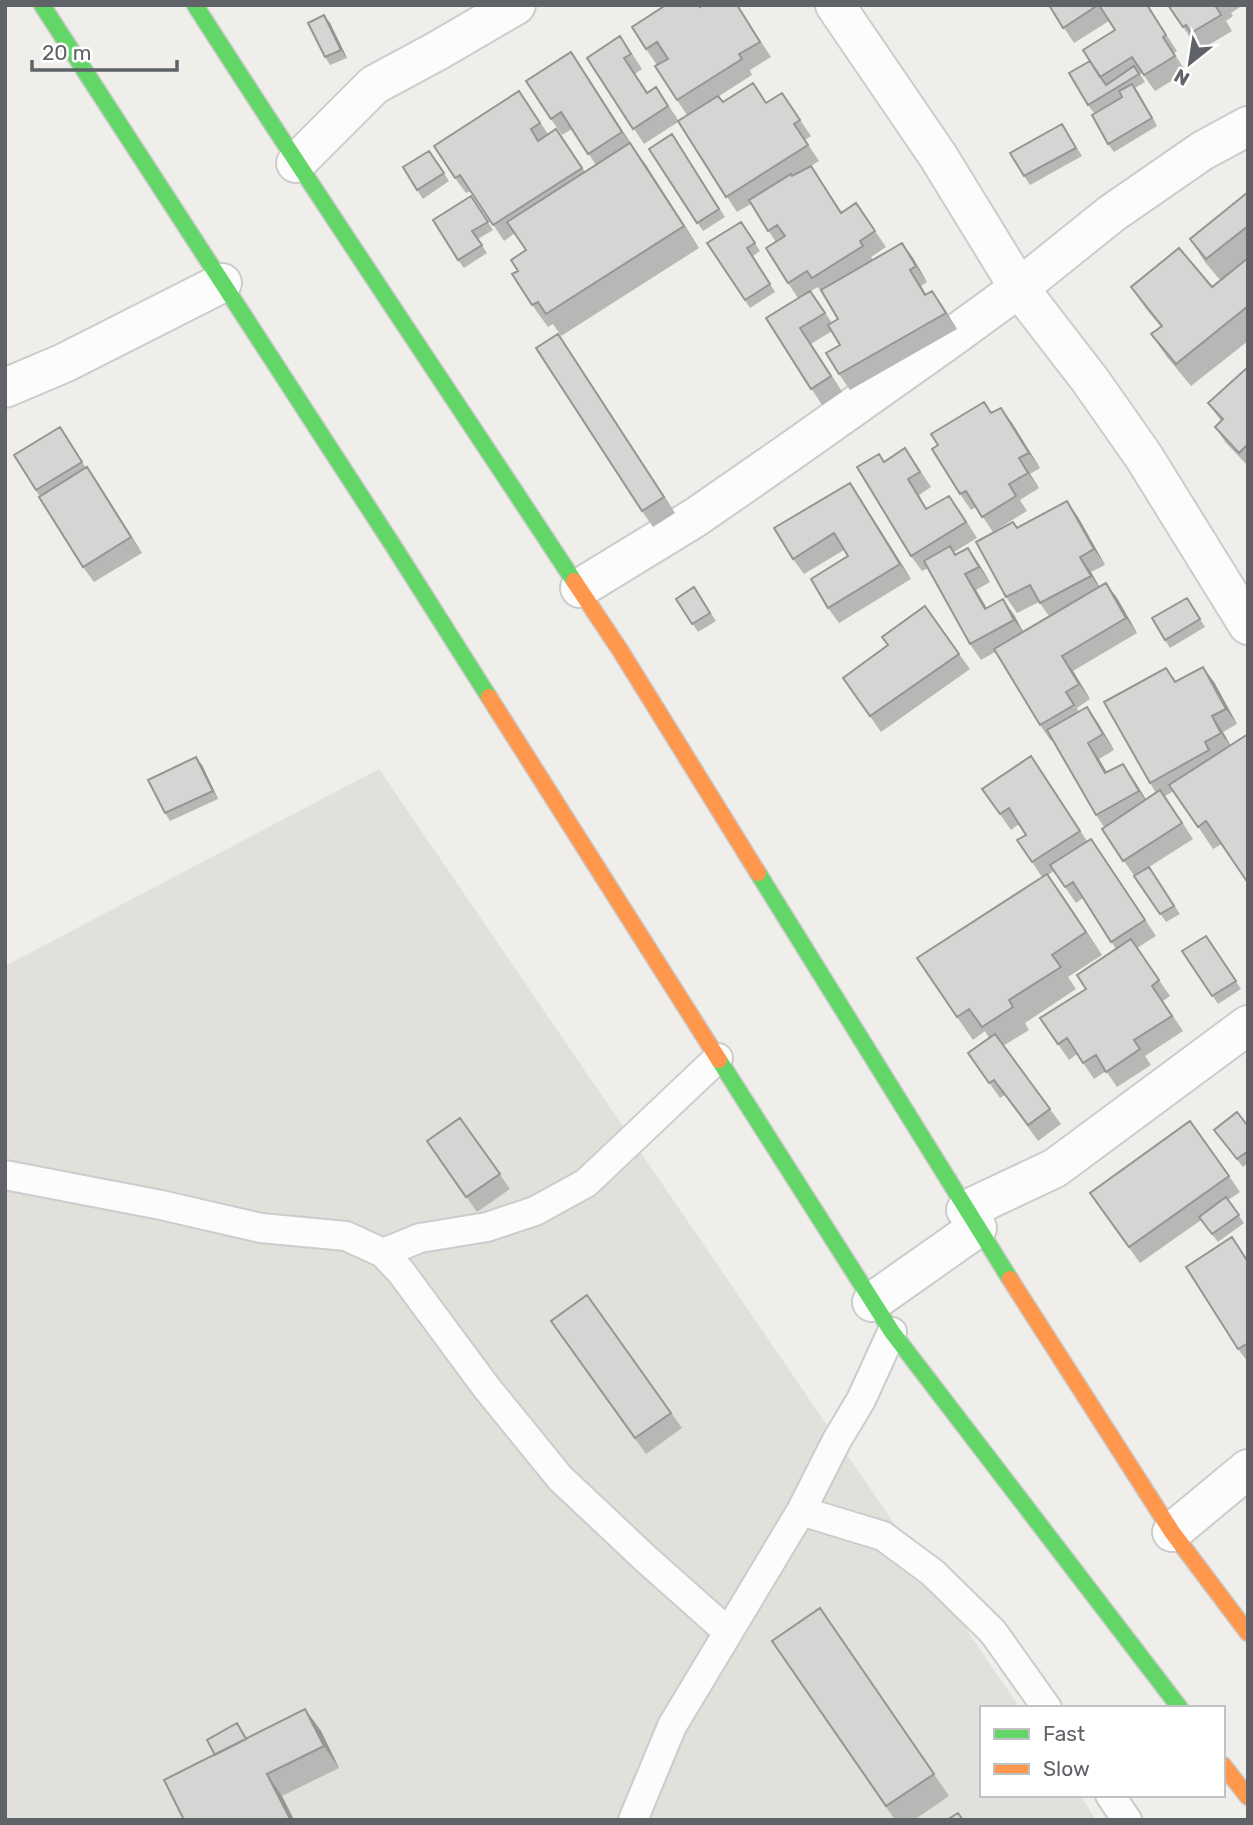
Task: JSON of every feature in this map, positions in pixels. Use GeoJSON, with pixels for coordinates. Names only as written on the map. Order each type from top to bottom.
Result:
{"type":"FeatureCollection","features":[{"type":"Feature","properties":{"kind":"main road"},"geometry":{"type":"LineString","coordinates":[[42,5],[394,547],[882,1317],[1178,1706]]}},
{"type":"Feature","properties":{"kind":"main road"},"geometry":{"type":"LineString","coordinates":[[195,5],[296,163],[580,588],[972,1219],[1172,1532],[1248,1633]]}},
{"type":"Feature","properties":{"kind":"main road"},"geometry":{"type":"LineString","coordinates":[[1225,1768],[1248,1797]]}},
{"type":"Feature","properties":{"kind":"street"},"geometry":{"type":"LineString","coordinates":[[296,163],[374,85],[516,5]]}},
{"type":"Feature","properties":{"kind":"street"},"geometry":{"type":"LineString","coordinates":[[835,5],[938,156],[1018,288],[1090,380],[1144,457],[1248,625]]}},
{"type":"Feature","properties":{"kind":"street"},"geometry":{"type":"LineString","coordinates":[[580,588],[696,517],[953,337],[1111,214],[1202,151],[1248,126]]}},
{"type":"Feature","properties":{"kind":"street"},"geometry":{"type":"LineString","coordinates":[[5,388],[64,363],[222,283]]}},
{"type":"Feature","properties":{"kind":"street"},"geometry":{"type":"LineString","coordinates":[[882,1317],[972,1219],[1055,1168],[1248,1026]]}},
{"type":"Feature","properties":{"kind":"street"},"geometry":{"type":"LineString","coordinates":[[1172,1532],[1248,1469]]}},
{"type":"Feature","properties":{"kind":"lane"},"geometry":{"type":"LineString","coordinates":[[383,1253],[420,1238],[487,1227],[535,1211],[586,1183],[718,1058]]}},
{"type":"Feature","properties":{"kind":"lane"},"geometry":{"type":"LineString","coordinates":[[5,1175],[261,1228],[346,1236],[383,1253],[401,1272],[486,1388],[560,1478],[728,1632]]}},
{"type":"Feature","properties":{"kind":"lane"},"geometry":{"type":"LineString","coordinates":[[633,1820],[672,1726],[801,1511],[860,1400],[882,1317]]}},
{"type":"Feature","properties":{"kind":"lane"},"geometry":{"type":"LineString","coordinates":[[801,1511],[883,1536],[933,1573],[993,1632],[1046,1706]]}},
{"type":"Feature","properties":{"kind":"lane"},"geometry":{"type":"LineString","coordinates":[[1111,1797],[1127,1820]]}},
{"type":"Feature","properties":{"kind":"shaded area"},"geometry":{"type":"Polygon","coordinates":[[[379,769],[1019,1706],[980,1706],[980,1797],[1081,1797],[1096,1820],[5,1820],[5,966],[379,769]]]}},
{"type":"Feature","properties":{"kind":"building"},"geometry":{"type":"Polygon","coordinates":[[[666,5],[737,5],[760,42],[739,54],[742,59],[677,100],[655,66],[668,59],[657,42],[646,49],[632,27],[666,5]]]}},
{"type":"Feature","properties":{"kind":"building"},"geometry":{"type":"Polygon","coordinates":[[[1049,5],[1098,5],[1063,28],[1049,5]]]}},
{"type":"Feature","properties":{"kind":"building"},"geometry":{"type":"Polygon","coordinates":[[[1099,5],[1147,5],[1166,35],[1163,37],[1175,56],[1144,75],[1132,57],[1100,77],[1083,50],[1115,30],[1099,5]]]}},
{"type":"Feature","properties":{"kind":"building"},"geometry":{"type":"Polygon","coordinates":[[[1168,5],[1215,5],[1221,15],[1191,33],[1186,25],[1183,27],[1168,5]]]}},
{"type":"Feature","properties":{"kind":"building"},"geometry":{"type":"Polygon","coordinates":[[[324,15],[341,50],[325,57],[308,23],[324,15]]]}},
{"type":"Feature","properties":{"kind":"building"},"geometry":{"type":"Polygon","coordinates":[[[620,36],[631,54],[624,58],[647,93],[656,87],[668,106],[633,129],[587,58],[620,36]]]}},
{"type":"Feature","properties":{"kind":"building"},"geometry":{"type":"Polygon","coordinates":[[[571,52],[622,132],[588,154],[561,112],[551,119],[526,81],[571,52]]]}},
{"type":"Feature","properties":{"kind":"building"},"geometry":{"type":"Polygon","coordinates":[[[1090,61],[1106,85],[1134,66],[1139,74],[1088,105],[1069,73],[1090,61]]]}},
{"type":"Feature","properties":{"kind":"building"},"geometry":{"type":"Polygon","coordinates":[[[753,83],[766,103],[782,93],[800,120],[794,124],[808,145],[726,197],[678,121],[718,96],[723,102],[753,83]]]}},
{"type":"Feature","properties":{"kind":"building"},"geometry":{"type":"Polygon","coordinates":[[[1132,84],[1152,118],[1108,144],[1092,115],[1122,97],[1119,91],[1132,84]]]}},
{"type":"Feature","properties":{"kind":"building"},"geometry":{"type":"Polygon","coordinates":[[[519,91],[540,123],[531,129],[538,141],[556,129],[582,168],[493,225],[460,175],[455,178],[434,146],[519,91]]]}},
{"type":"Feature","properties":{"kind":"building"},"geometry":{"type":"Polygon","coordinates":[[[1062,124],[1076,148],[1024,176],[1010,153],[1062,124]]]}},
{"type":"Feature","properties":{"kind":"building"},"geometry":{"type":"Polygon","coordinates":[[[672,134],[719,209],[697,223],[649,149],[672,134]]]}},
{"type":"Feature","properties":{"kind":"building"},"geometry":{"type":"Polygon","coordinates":[[[630,143],[684,226],[546,314],[538,302],[532,305],[512,274],[518,271],[511,260],[526,250],[507,222],[630,143]]]}},
{"type":"Feature","properties":{"kind":"building"},"geometry":{"type":"Polygon","coordinates":[[[429,151],[444,173],[417,190],[403,167],[429,151]]]}},
{"type":"Feature","properties":{"kind":"building"},"geometry":{"type":"Polygon","coordinates":[[[811,166],[841,213],[856,203],[875,231],[860,241],[863,246],[812,278],[807,271],[788,283],[766,248],[785,236],[777,225],[768,231],[749,200],[791,174],[792,176],[811,166]]]}},
{"type":"Feature","properties":{"kind":"building"},"geometry":{"type":"Polygon","coordinates":[[[1248,192],[1248,226],[1206,259],[1190,239],[1248,192]]]}},
{"type":"Feature","properties":{"kind":"building"},"geometry":{"type":"Polygon","coordinates":[[[471,196],[488,222],[472,231],[482,245],[458,260],[433,220],[471,196]]]}},
{"type":"Feature","properties":{"kind":"building"},"geometry":{"type":"Polygon","coordinates":[[[741,222],[755,243],[747,248],[770,284],[745,300],[707,243],[741,222]]]}},
{"type":"Feature","properties":{"kind":"building"},"geometry":{"type":"Polygon","coordinates":[[[902,243],[916,266],[910,270],[925,295],[932,291],[946,313],[839,374],[826,353],[840,345],[828,325],[838,319],[821,290],[902,243]]]}},
{"type":"Feature","properties":{"kind":"building"},"geometry":{"type":"Polygon","coordinates":[[[1179,248],[1212,287],[1248,258],[1248,306],[1176,364],[1151,334],[1162,326],[1131,287],[1179,248]]]}},
{"type":"Feature","properties":{"kind":"building"},"geometry":{"type":"Polygon","coordinates":[[[810,291],[825,313],[800,328],[831,376],[811,389],[766,318],[810,291]]]}},
{"type":"Feature","properties":{"kind":"building"},"geometry":{"type":"Polygon","coordinates":[[[558,334],[664,497],[642,511],[536,348],[558,334]]]}},
{"type":"Feature","properties":{"kind":"building"},"geometry":{"type":"Polygon","coordinates":[[[1248,367],[1248,444],[1239,453],[1215,427],[1223,419],[1208,403],[1248,367]]]}},
{"type":"Feature","properties":{"kind":"building"},"geometry":{"type":"Polygon","coordinates":[[[984,402],[991,413],[1001,408],[1029,453],[1019,458],[1028,473],[1009,484],[1016,496],[982,517],[966,491],[960,494],[932,449],[938,445],[931,434],[984,402]]]}},
{"type":"Feature","properties":{"kind":"building"},"geometry":{"type":"Polygon","coordinates":[[[60,427],[82,462],[36,490],[14,455],[60,427]]]}},
{"type":"Feature","properties":{"kind":"building"},"geometry":{"type":"Polygon","coordinates":[[[905,448],[920,472],[908,479],[926,509],[949,496],[966,522],[911,556],[857,467],[879,454],[884,462],[905,448]]]}},
{"type":"Feature","properties":{"kind":"building"},"geometry":{"type":"Polygon","coordinates":[[[87,467],[131,537],[83,567],[39,497],[87,467]]]}},
{"type":"Feature","properties":{"kind":"building"},"geometry":{"type":"Polygon","coordinates":[[[850,483],[900,564],[828,608],[811,579],[848,556],[834,533],[793,559],[774,528],[850,483]]]}},
{"type":"Feature","properties":{"kind":"building"},"geometry":{"type":"Polygon","coordinates":[[[1067,501],[1094,549],[1080,557],[1091,576],[1040,603],[1030,585],[1006,597],[976,542],[1013,522],[1017,528],[1067,501]]]}},
{"type":"Feature","properties":{"kind":"building"},"geometry":{"type":"Polygon","coordinates":[[[950,546],[955,555],[968,548],[979,567],[965,574],[985,609],[1003,599],[1014,620],[970,644],[924,561],[950,546]]]}},
{"type":"Feature","properties":{"kind":"building"},"geometry":{"type":"Polygon","coordinates":[[[1106,583],[1126,618],[1062,656],[1079,684],[1066,692],[1074,705],[1040,725],[994,649],[1106,583]]]}},
{"type":"Feature","properties":{"kind":"building"},"geometry":{"type":"Polygon","coordinates":[[[694,587],[710,613],[692,624],[676,599],[694,587]]]}},
{"type":"Feature","properties":{"kind":"building"},"geometry":{"type":"Polygon","coordinates":[[[1187,598],[1200,619],[1165,640],[1152,618],[1187,598]]]}},
{"type":"Feature","properties":{"kind":"building"},"geometry":{"type":"Polygon","coordinates":[[[925,606],[959,654],[870,716],[843,678],[888,645],[882,637],[925,606]]]}},
{"type":"Feature","properties":{"kind":"building"},"geometry":{"type":"Polygon","coordinates":[[[1203,667],[1226,709],[1212,716],[1221,733],[1205,742],[1209,750],[1150,783],[1104,702],[1166,668],[1175,682],[1203,667]]]}},
{"type":"Feature","properties":{"kind":"building"},"geometry":{"type":"Polygon","coordinates":[[[1087,707],[1103,734],[1088,743],[1105,773],[1123,764],[1139,791],[1096,815],[1047,730],[1087,707]]]}},
{"type":"Feature","properties":{"kind":"building"},"geometry":{"type":"Polygon","coordinates":[[[1248,734],[1248,883],[1206,821],[1198,827],[1169,785],[1248,734]]]}},
{"type":"Feature","properties":{"kind":"building"},"geometry":{"type":"Polygon","coordinates":[[[1031,756],[1080,831],[1032,862],[1017,840],[1026,835],[1009,808],[1000,814],[982,789],[1031,756]]]}},
{"type":"Feature","properties":{"kind":"building"},"geometry":{"type":"Polygon","coordinates":[[[196,757],[213,791],[165,813],[148,780],[196,757]]]}},
{"type":"Feature","properties":{"kind":"building"},"geometry":{"type":"Polygon","coordinates":[[[1160,790],[1182,823],[1123,861],[1102,829],[1160,790]]]}},
{"type":"Feature","properties":{"kind":"building"},"geometry":{"type":"Polygon","coordinates":[[[1091,839],[1145,920],[1111,942],[1073,882],[1065,887],[1050,865],[1091,839]]]}},
{"type":"Feature","properties":{"kind":"building"},"geometry":{"type":"Polygon","coordinates":[[[1149,867],[1174,906],[1160,914],[1134,876],[1149,867]]]}},
{"type":"Feature","properties":{"kind":"building"},"geometry":{"type":"Polygon","coordinates":[[[1047,874],[1086,932],[1052,955],[1061,967],[1009,1000],[1013,1007],[982,1027],[969,1009],[957,1017],[917,958],[1047,874]]]}},
{"type":"Feature","properties":{"kind":"building"},"geometry":{"type":"Polygon","coordinates":[[[1206,936],[1236,981],[1212,996],[1182,951],[1206,936]]]}},
{"type":"Feature","properties":{"kind":"building"},"geometry":{"type":"Polygon","coordinates":[[[1131,939],[1159,980],[1152,986],[1172,1016],[1134,1040],[1140,1049],[1106,1072],[1096,1055],[1083,1063],[1067,1038],[1058,1044],[1040,1018],[1086,989],[1077,975],[1131,939]]]}},
{"type":"Feature","properties":{"kind":"building"},"geometry":{"type":"Polygon","coordinates":[[[995,1034],[1050,1109],[1028,1125],[994,1080],[989,1083],[968,1053],[995,1034]]]}},
{"type":"Feature","properties":{"kind":"building"},"geometry":{"type":"Polygon","coordinates":[[[1237,1112],[1248,1126],[1248,1151],[1237,1159],[1214,1130],[1237,1112]]]}},
{"type":"Feature","properties":{"kind":"building"},"geometry":{"type":"Polygon","coordinates":[[[460,1118],[500,1174],[466,1197],[427,1141],[460,1118]]]}},
{"type":"Feature","properties":{"kind":"building"},"geometry":{"type":"Polygon","coordinates":[[[1190,1121],[1229,1176],[1129,1247],[1090,1193],[1190,1121]]]}},
{"type":"Feature","properties":{"kind":"building"},"geometry":{"type":"Polygon","coordinates":[[[1226,1197],[1239,1215],[1212,1234],[1199,1217],[1226,1197]]]}},
{"type":"Feature","properties":{"kind":"building"},"geometry":{"type":"Polygon","coordinates":[[[1232,1237],[1248,1262],[1248,1343],[1238,1349],[1186,1267],[1232,1237]]]}},
{"type":"Feature","properties":{"kind":"building"},"geometry":{"type":"Polygon","coordinates":[[[587,1295],[671,1413],[635,1438],[551,1321],[587,1295]]]}},
{"type":"Feature","properties":{"kind":"building"},"geometry":{"type":"Polygon","coordinates":[[[820,1608],[934,1774],[886,1806],[772,1641],[820,1608]]]}},
{"type":"Feature","properties":{"kind":"building"},"geometry":{"type":"Polygon","coordinates":[[[305,1709],[324,1746],[267,1774],[290,1819],[184,1820],[164,1780],[305,1709]]]}},
{"type":"Feature","properties":{"kind":"building"},"geometry":{"type":"Polygon","coordinates":[[[237,1723],[246,1739],[215,1755],[207,1740],[237,1723]]]}},
{"type":"Feature","properties":{"kind":"building"},"geometry":{"type":"Polygon","coordinates":[[[958,1813],[963,1820],[947,1820],[958,1813]]]}},
{"type":"Feature","properties":{"kind":"traffic: fast"},"geometry":{"type":"LineString","coordinates":[[42,5],[489,697]]}},
{"type":"Feature","properties":{"kind":"traffic: fast"},"geometry":{"type":"LineString","coordinates":[[195,5],[574,581]]}},
{"type":"Feature","properties":{"kind":"traffic: fast"},"geometry":{"type":"LineString","coordinates":[[758,873],[1010,1279]]}},
{"type":"Feature","properties":{"kind":"traffic: fast"},"geometry":{"type":"LineString","coordinates":[[719,1060],[892,1332],[1178,1706]]}},
{"type":"Feature","properties":{"kind":"traffic: slow"},"geometry":{"type":"LineString","coordinates":[[574,581],[620,650],[758,873]]}},
{"type":"Feature","properties":{"kind":"traffic: slow"},"geometry":{"type":"LineString","coordinates":[[489,697],[719,1060]]}},
{"type":"Feature","properties":{"kind":"traffic: slow"},"geometry":{"type":"LineString","coordinates":[[1010,1279],[1172,1532],[1248,1633]]}},
{"type":"Feature","properties":{"kind":"traffic: slow"},"geometry":{"type":"LineString","coordinates":[[1225,1768],[1248,1797]]}}]}
